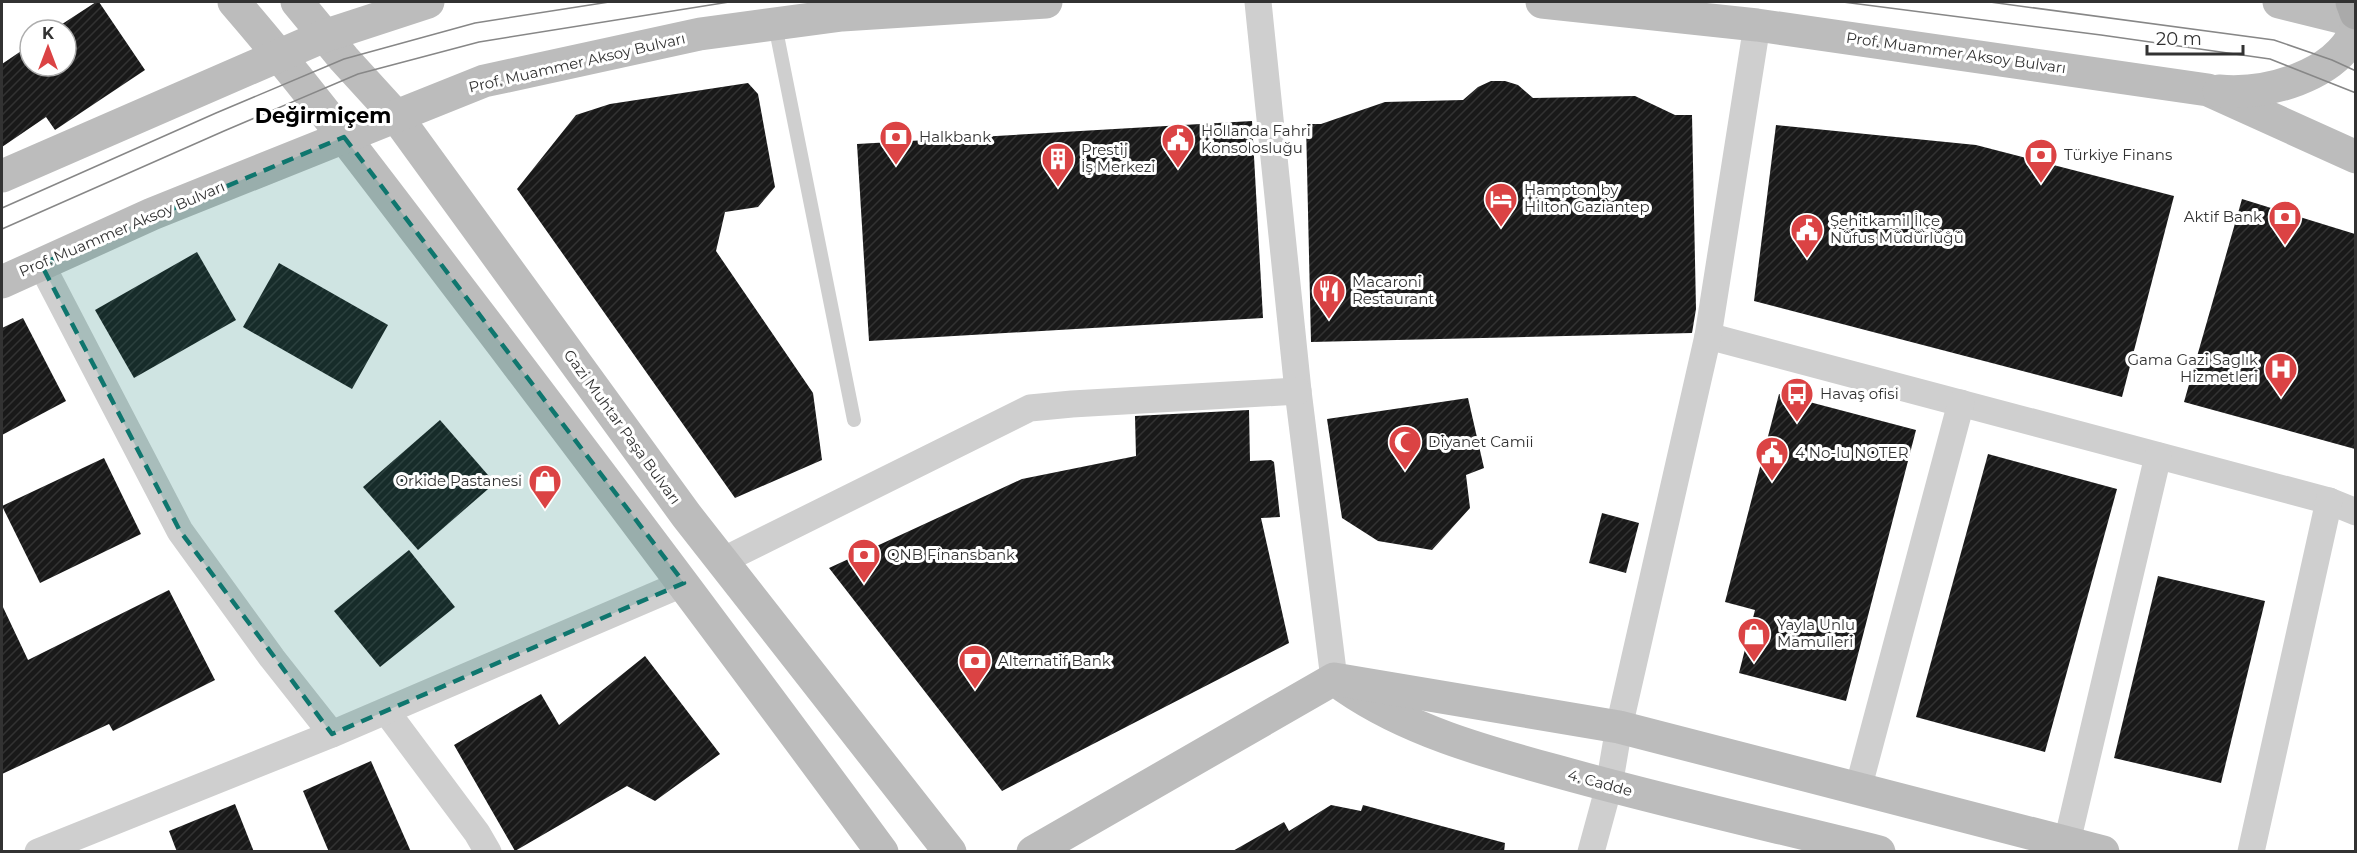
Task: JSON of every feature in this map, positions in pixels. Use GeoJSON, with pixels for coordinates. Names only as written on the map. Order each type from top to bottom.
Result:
{"type":"FeatureCollection","features":[{"type":"Feature","properties":{"kind":"main road"},"geometry":{"type":"LineString","coordinates":[[234,2],[279,54],[344,137],[684,583],[882,852]]}},
{"type":"Feature","properties":{"kind":"main road","name":"Gazi Muhtar Paşa Bulvarı"},"geometry":{"type":"LineString","coordinates":[[297,2],[324,36],[396,116],[722,561],[950,852]]}},
{"type":"Feature","properties":{"kind":"main road"},"geometry":{"type":"LineString","coordinates":[[2,174],[279,54],[324,36],[428,2]]}},
{"type":"Feature","properties":{"kind":"main road","name":"Prof. Muammer Aksoy Bulvarı"},"geometry":{"type":"LineString","coordinates":[[2,282],[152,214],[484,81],[700,34],[842,15],[1046,2]]}},
{"type":"Feature","properties":{"kind":"main road","name":"Prof. Muammer Aksoy Bulvarı"},"geometry":{"type":"LineString","coordinates":[[1542,2],[1757,25],[2208,90],[2355,157]]}},
{"type":"Feature","properties":{"kind":"main road"},"geometry":{"type":"LineString","coordinates":[[2279,2],[2355,21]]}},
{"type":"Feature","properties":{"kind":"main road"},"geometry":{"type":"LineString","coordinates":[[2352,2],[2355,13]]}},
{"type":"Feature","properties":{"kind":"main road"},"geometry":{"type":"LineString","coordinates":[[2208,90],[2245,92],[2289,83],[2332,60],[2350,43],[2355,30]]}},
{"type":"Feature","properties":{"kind":"main road"},"geometry":{"type":"LineString","coordinates":[[1033,852],[1334,679],[1619,727],[2103,852]]}},
{"type":"Feature","properties":{"kind":"main road","name":"4. Cadde"},"geometry":{"type":"LineString","coordinates":[[1334,679],[1373,706],[1472,747],[1609,786],[1879,852]]}},
{"type":"Feature","properties":{"kind":"street"},"geometry":{"type":"LineString","coordinates":[[1258,2],[1298,391],[1334,679]]}},
{"type":"Feature","properties":{"kind":"street"},"geometry":{"type":"LineString","coordinates":[[1591,852],[1609,786],[1619,727],[1708,336],[1757,25]]}},
{"type":"Feature","properties":{"kind":"street"},"geometry":{"type":"LineString","coordinates":[[41,264],[180,531],[272,658],[332,734]]}},
{"type":"Feature","properties":{"kind":"street"},"geometry":{"type":"LineString","coordinates":[[1708,336],[2329,501],[2355,513]]}},
{"type":"Feature","properties":{"kind":"street"},"geometry":{"type":"LineString","coordinates":[[722,561],[1030,408],[1298,391]]}},
{"type":"Feature","properties":{"kind":"street"},"geometry":{"type":"LineString","coordinates":[[1858,789],[1961,403]]}},
{"type":"Feature","properties":{"kind":"street"},"geometry":{"type":"LineString","coordinates":[[2067,842],[2158,456]]}},
{"type":"Feature","properties":{"kind":"street"},"geometry":{"type":"LineString","coordinates":[[2251,852],[2329,501]]}},
{"type":"Feature","properties":{"kind":"street"},"geometry":{"type":"LineString","coordinates":[[38,852],[332,734],[684,583]]}},
{"type":"Feature","properties":{"kind":"street"},"geometry":{"type":"LineString","coordinates":[[386,711],[477,833],[488,852]]}},
{"type":"Feature","properties":{"kind":"lane"},"geometry":{"type":"LineString","coordinates":[[775,24],[854,420]]}},
{"type":"Feature","properties":{"kind":"highlighted area"},"geometry":{"type":"Polygon","coordinates":[[[344,137],[684,583],[332,734],[180,531],[41,264],[344,137]]]}},
{"type":"Feature","properties":{"kind":"building"},"geometry":{"type":"Polygon","coordinates":[[[99,2],[145,70],[55,130],[46,117],[2,147],[2,64],[18,53],[18,78],[78,78],[78,18],[71,18],[99,2]]]}},
{"type":"Feature","properties":{"kind":"building","name":"Hampton by Hilton Gaziantep"},"geometry":{"type":"Polygon","coordinates":[[[1491,81],[1505,81],[1518,85],[1533,98],[1635,96],[1675,115],[1692,115],[1696,309],[1692,333],[1311,342],[1306,124],[1321,124],[1385,102],[1463,100],[1478,87],[1491,81]]]}},
{"type":"Feature","properties":{"kind":"building"},"geometry":{"type":"Polygon","coordinates":[[[748,83],[758,94],[775,187],[758,207],[725,212],[716,251],[813,393],[822,460],[735,498],[517,189],[576,115],[610,104],[748,83]]]}},
{"type":"Feature","properties":{"kind":"building","name":"Prestij İş Merkezi"},"geometry":{"type":"Polygon","coordinates":[[[1252,121],[1263,318],[869,341],[857,144],[1252,121]]]}},
{"type":"Feature","properties":{"kind":"building"},"geometry":{"type":"Polygon","coordinates":[[[1776,125],[1976,145],[2174,196],[2122,397],[1754,301],[1776,125]]]}},
{"type":"Feature","properties":{"kind":"building"},"geometry":{"type":"Polygon","coordinates":[[[2242,199],[2355,234],[2355,449],[2184,402],[2242,199]]]}},
{"type":"Feature","properties":{"kind":"building"},"geometry":{"type":"Polygon","coordinates":[[[197,252],[236,320],[134,378],[95,310],[197,252]]]}},
{"type":"Feature","properties":{"kind":"building"},"geometry":{"type":"Polygon","coordinates":[[[279,263],[388,325],[352,389],[243,327],[279,263]]]}},
{"type":"Feature","properties":{"kind":"building"},"geometry":{"type":"Polygon","coordinates":[[[23,318],[66,401],[2,435],[2,328],[23,318]]]}},
{"type":"Feature","properties":{"kind":"building"},"geometry":{"type":"Polygon","coordinates":[[[1779,394],[1916,430],[1846,701],[1739,673],[1755,610],[1725,602],[1779,394]]]}},
{"type":"Feature","properties":{"kind":"building","name":"Diyanet Camii"},"geometry":{"type":"Polygon","coordinates":[[[1468,398],[1484,468],[1466,475],[1470,508],[1432,550],[1378,541],[1342,518],[1327,419],[1468,398]]]}},
{"type":"Feature","properties":{"kind":"building"},"geometry":{"type":"Polygon","coordinates":[[[1249,410],[1250,461],[1271,460],[1274,462],[1280,517],[1261,518],[1289,643],[1002,791],[829,568],[1022,479],[1136,456],[1135,416],[1249,410]]]}},
{"type":"Feature","properties":{"kind":"building"},"geometry":{"type":"Polygon","coordinates":[[[440,420],[495,483],[418,550],[363,487],[440,420]]]}},
{"type":"Feature","properties":{"kind":"building"},"geometry":{"type":"Polygon","coordinates":[[[1988,454],[2117,489],[2045,752],[1916,717],[1988,454]]]}},
{"type":"Feature","properties":{"kind":"building"},"geometry":{"type":"Polygon","coordinates":[[[104,458],[141,534],[40,583],[2,506],[104,458]]]}},
{"type":"Feature","properties":{"kind":"building"},"geometry":{"type":"Polygon","coordinates":[[[1602,513],[1639,523],[1626,573],[1589,563],[1602,513]]]}},
{"type":"Feature","properties":{"kind":"building"},"geometry":{"type":"Polygon","coordinates":[[[409,550],[455,607],[380,667],[334,611],[409,550]]]}},
{"type":"Feature","properties":{"kind":"building"},"geometry":{"type":"Polygon","coordinates":[[[2158,576],[2265,601],[2221,783],[2114,758],[2158,576]]]}},
{"type":"Feature","properties":{"kind":"building"},"geometry":{"type":"Polygon","coordinates":[[[169,590],[215,680],[113,731],[109,724],[2,774],[2,605],[28,660],[169,590]]]}},
{"type":"Feature","properties":{"kind":"building"},"geometry":{"type":"Polygon","coordinates":[[[645,656],[720,754],[655,801],[627,786],[515,851],[454,745],[541,694],[559,725],[645,656]]]}},
{"type":"Feature","properties":{"kind":"building"},"geometry":{"type":"Polygon","coordinates":[[[371,761],[411,852],[329,852],[303,791],[371,761]]]}},
{"type":"Feature","properties":{"kind":"building"},"geometry":{"type":"Polygon","coordinates":[[[235,804],[254,852],[177,852],[169,831],[235,804]]]}},
{"type":"Feature","properties":{"kind":"building"},"geometry":{"type":"Polygon","coordinates":[[[1331,805],[1361,811],[1363,805],[1505,843],[1504,852],[1231,852],[1284,822],[1289,831],[1331,805]]]}},
{"type":"Feature","properties":{"kind":"tram line"},"geometry":{"type":"LineString","coordinates":[[2,208],[344,59],[475,23],[609,2]]}},
{"type":"Feature","properties":{"kind":"tram line"},"geometry":{"type":"LineString","coordinates":[[2,229],[358,74],[479,42],[729,2]]}},
{"type":"Feature","properties":{"kind":"tram line"},"geometry":{"type":"LineString","coordinates":[[1843,2],[2270,59],[2356,93]]}},
{"type":"Feature","properties":{"kind":"tram line"},"geometry":{"type":"LineString","coordinates":[[1990,2],[2274,40],[2332,60],[2356,71]]}},
{"type":"Feature","properties":{"kind":"place","name":"Halkbank"},"geometry":{"type":"Point","coordinates":[896,166]}},
{"type":"Feature","properties":{"kind":"place","name":"Hollanda Fahri Konsolosluğu"},"geometry":{"type":"Point","coordinates":[1178,169]}},
{"type":"Feature","properties":{"kind":"place","name":"Türkiye Finans"},"geometry":{"type":"Point","coordinates":[2041,184]}},
{"type":"Feature","properties":{"kind":"place","name":"Prestij İş Merkezi"},"geometry":{"type":"Point","coordinates":[1058,188]}},
{"type":"Feature","properties":{"kind":"place","name":"Hampton by Hilton Gaziantep"},"geometry":{"type":"Point","coordinates":[1501,228]}},
{"type":"Feature","properties":{"kind":"place","name":"Aktif Bank"},"geometry":{"type":"Point","coordinates":[2285,246]}},
{"type":"Feature","properties":{"kind":"place","name":"Şehitkamil İlçe Nüfus Müdürlüğü"},"geometry":{"type":"Point","coordinates":[1807,259]}},
{"type":"Feature","properties":{"kind":"place","name":"Macaroni Restaurant"},"geometry":{"type":"Point","coordinates":[1329,320]}},
{"type":"Feature","properties":{"kind":"place","name":"Gama Gazi Saglık Hizmetleri"},"geometry":{"type":"Point","coordinates":[2281,398]}},
{"type":"Feature","properties":{"kind":"place","name":"Havaş ofisi"},"geometry":{"type":"Point","coordinates":[1797,423]}},
{"type":"Feature","properties":{"kind":"place","name":"Diyanet Camii"},"geometry":{"type":"Point","coordinates":[1405,471]}},
{"type":"Feature","properties":{"kind":"place","name":"4 No-lu NOTER"},"geometry":{"type":"Point","coordinates":[1772,482]}},
{"type":"Feature","properties":{"kind":"place","name":"Orkide Pastanesi"},"geometry":{"type":"Point","coordinates":[545,510]}},
{"type":"Feature","properties":{"kind":"place","name":"QNB Finansbank"},"geometry":{"type":"Point","coordinates":[864,584]}},
{"type":"Feature","properties":{"kind":"place","name":"Yayla Unlu Mamulleri"},"geometry":{"type":"Point","coordinates":[1754,663]}},
{"type":"Feature","properties":{"kind":"place","name":"Alternatif Bank"},"geometry":{"type":"Point","coordinates":[975,690]}},
{"type":"Feature","properties":{"kind":"district","name":"Değirmiçem"},"geometry":{"type":"Point","coordinates":[323,116]}}]}
